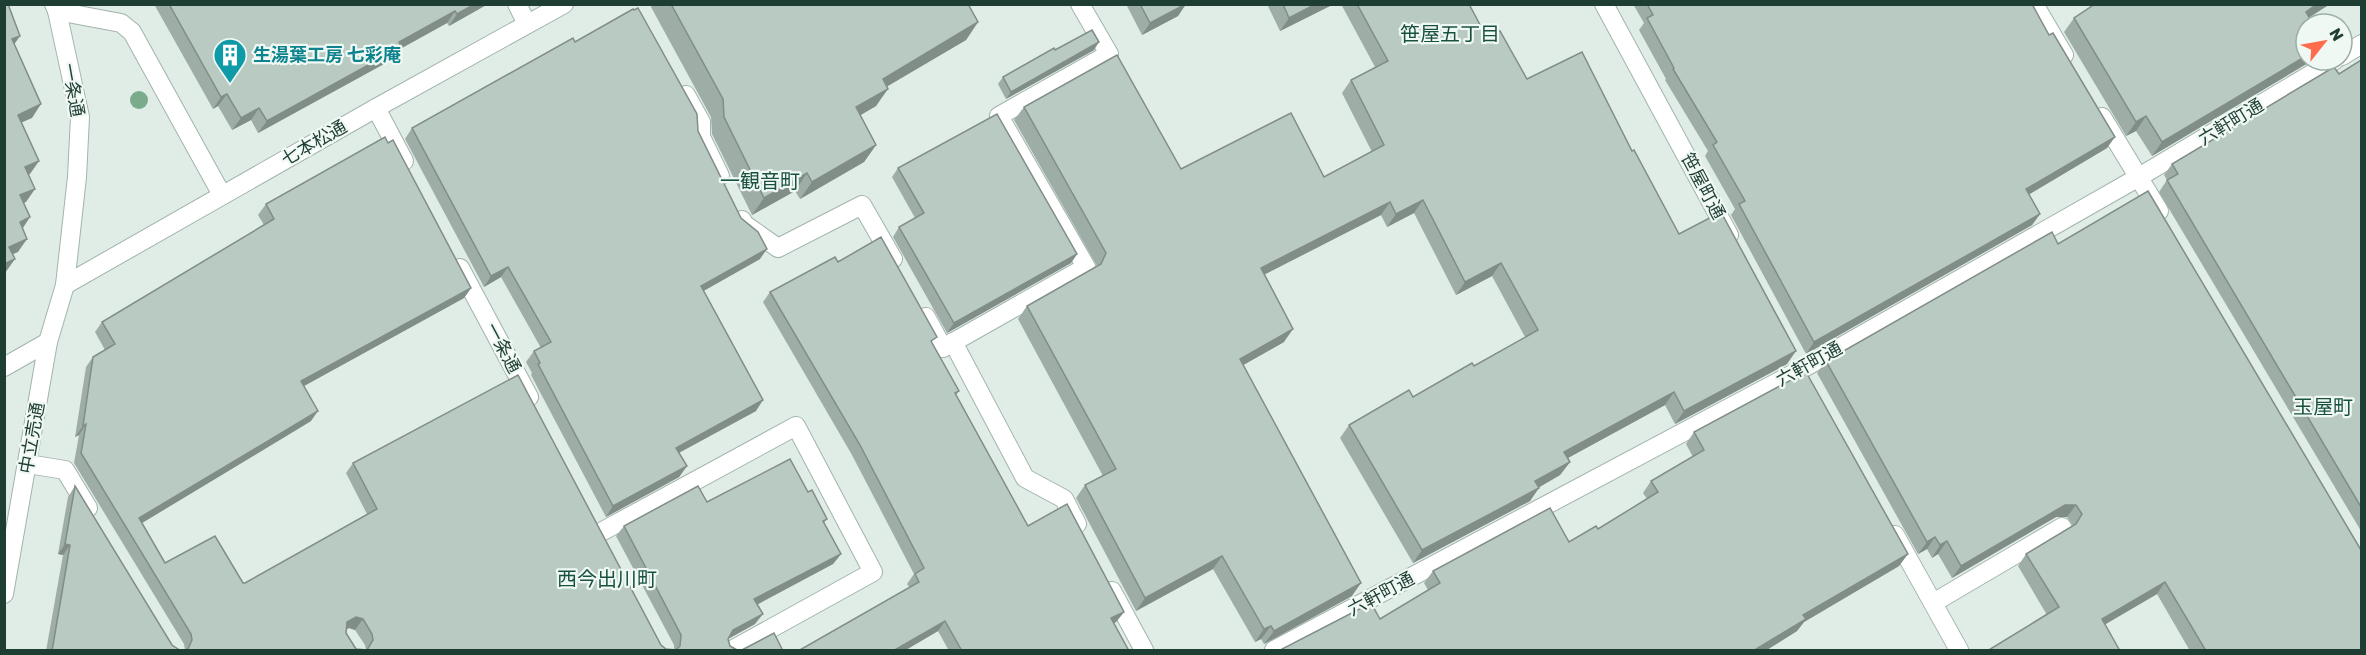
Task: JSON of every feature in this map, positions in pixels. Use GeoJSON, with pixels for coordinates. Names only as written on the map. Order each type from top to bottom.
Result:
{"type":"FeatureCollection","features":[{"type":"Feature","properties":{"kind":"street"},"geometry":{"type":"LineString","coordinates":[[98,20],[110,4]]}},
{"type":"Feature","properties":{"kind":"street"},"geometry":{"type":"LineString","coordinates":[[517,4],[527,24]]}},
{"type":"Feature","properties":{"kind":"street","name":"七本松通"},"geometry":{"type":"LineString","coordinates":[[65,285],[564,4]]}},
{"type":"Feature","properties":{"kind":"street"},"geometry":{"type":"LineString","coordinates":[[920,307],[943,348],[1086,267],[999,116],[1109,54],[1080,4]]}},
{"type":"Feature","properties":{"kind":"street","name":"笹屋町通"},"geometry":{"type":"LineString","coordinates":[[1604,4],[1740,254]]}},
{"type":"Feature","properties":{"kind":"street"},"geometry":{"type":"LineString","coordinates":[[2034,4],[2071,66]]}},
{"type":"Feature","properties":{"kind":"street"},"geometry":{"type":"LineString","coordinates":[[55,8],[98,20],[121,23],[132,32],[222,195]]}},
{"type":"Feature","properties":{"kind":"street","name":"一条通"},"geometry":{"type":"LineString","coordinates":[[55,8],[80,117],[77,177],[65,285]]}},
{"type":"Feature","properties":{"kind":"street","name":"六軒町通"},"geometry":{"type":"LineString","coordinates":[[1274,651],[2139,177],[2315,72]]}},
{"type":"Feature","properties":{"kind":"street"},"geometry":{"type":"LineString","coordinates":[[679,83],[701,122],[701,137],[744,224],[778,248],[862,204],[902,276]]}},
{"type":"Feature","properties":{"kind":"street"},"geometry":{"type":"LineString","coordinates":[[2096,106],[2169,228]]}},
{"type":"Feature","properties":{"kind":"street"},"geometry":{"type":"LineString","coordinates":[[376,108],[410,172]]}},
{"type":"Feature","properties":{"kind":"street","name":"一条通"},"geometry":{"type":"LineString","coordinates":[[454,257],[539,416]]}},
{"type":"Feature","properties":{"kind":"street","name":"中立売通"},"geometry":{"type":"LineString","coordinates":[[4,594],[48,342],[65,285]]}},
{"type":"Feature","properties":{"kind":"street"},"geometry":{"type":"LineString","coordinates":[[4,367],[48,342]]}},
{"type":"Feature","properties":{"kind":"street"},"geometry":{"type":"LineString","coordinates":[[953,342],[1025,478],[1064,499],[1085,540]]}},
{"type":"Feature","properties":{"kind":"street"},"geometry":{"type":"LineString","coordinates":[[1799,363],[1813,389]]}},
{"type":"Feature","properties":{"kind":"street"},"geometry":{"type":"LineString","coordinates":[[611,552],[598,527],[796,426],[873,572],[732,651]]}},
{"type":"Feature","properties":{"kind":"street"},"geometry":{"type":"LineString","coordinates":[[28,465],[65,470],[95,520]]}},
{"type":"Feature","properties":{"kind":"street"},"geometry":{"type":"LineString","coordinates":[[1887,522],[1959,651]]}},
{"type":"Feature","properties":{"kind":"street"},"geometry":{"type":"LineString","coordinates":[[1933,603],[2062,527]]}},
{"type":"Feature","properties":{"kind":"street"},"geometry":{"type":"LineString","coordinates":[[1107,580],[1144,651]]}},
{"type":"Feature","properties":{"kind":"building"},"geometry":{"type":"Polygon","coordinates":[[[4,4],[8,4],[20,36],[12,39],[41,104],[18,115],[39,161],[25,167],[35,189],[20,195],[30,217],[20,222],[27,239],[9,247],[15,259],[4,264],[4,4]]]}},
{"type":"Feature","properties":{"kind":"building"},"geometry":{"type":"Polygon","coordinates":[[[169,4],[475,4],[457,14],[455,11],[399,42],[401,47],[267,121],[259,108],[241,118],[227,94],[221,97],[169,4]]]}},
{"type":"Feature","properties":{"kind":"building"},"geometry":{"type":"Polygon","coordinates":[[[671,4],[968,4],[978,22],[883,79],[888,89],[856,107],[876,145],[812,182],[807,173],[764,198],[724,117],[723,99],[671,4]]]}},
{"type":"Feature","properties":{"kind":"building"},"geometry":{"type":"Polygon","coordinates":[[[1140,4],[1186,4],[1150,23],[1140,4]]]}},
{"type":"Feature","properties":{"kind":"building"},"geometry":{"type":"Polygon","coordinates":[[[1283,4],[1316,4],[1289,18],[1283,4]]]}},
{"type":"Feature","properties":{"kind":"building"},"geometry":{"type":"Polygon","coordinates":[[[1357,4],[1469,4],[1487,38],[1500,31],[1527,79],[1582,52],[1632,151],[1634,150],[1679,234],[1721,212],[1796,351],[1684,411],[1674,392],[1564,452],[1570,462],[1535,481],[1539,488],[1422,550],[1349,425],[1409,390],[1413,397],[1472,363],[1474,366],[1538,330],[1501,263],[1465,282],[1423,200],[1396,214],[1390,202],[1261,268],[1293,329],[1240,359],[1361,583],[1274,631],[1271,626],[1264,629],[1222,556],[1145,598],[1085,485],[1116,469],[1027,306],[1101,264],[1106,253],[1024,107],[1117,55],[1181,169],[1291,113],[1324,177],[1384,145],[1351,80],[1388,61],[1357,4]]]}},
{"type":"Feature","properties":{"kind":"building"},"geometry":{"type":"Polygon","coordinates":[[[1647,4],[2032,4],[2049,35],[2053,33],[2115,137],[2026,189],[2040,214],[1814,342],[1739,204],[1745,201],[1713,145],[1717,142],[1673,69],[1647,18],[1653,15],[1647,4]]]}},
{"type":"Feature","properties":{"kind":"building"},"geometry":{"type":"Polygon","coordinates":[[[2095,4],[2317,4],[2306,12],[2294,12],[2294,63],[2162,142],[2146,116],[2136,122],[2074,18],[2095,4]]]}},
{"type":"Feature","properties":{"kind":"building"},"geometry":{"type":"Polygon","coordinates":[[[638,8],[697,114],[698,131],[741,218],[758,232],[767,249],[701,286],[763,400],[676,448],[687,466],[613,506],[538,364],[540,363],[534,351],[551,342],[508,267],[491,276],[412,128],[573,38],[575,42],[638,8]]]}},
{"type":"Feature","properties":{"kind":"building"},"geometry":{"type":"Polygon","coordinates":[[[1092,30],[1099,42],[1011,92],[1003,77],[1054,48],[1055,50],[1092,30]]]}},
{"type":"Feature","properties":{"kind":"building"},"geometry":{"type":"Polygon","coordinates":[[[2361,60],[2361,507],[2167,180],[2178,174],[2172,164],[2326,72],[2339,74],[2354,72],[2354,64],[2361,60]]]}},
{"type":"Feature","properties":{"kind":"building"},"geometry":{"type":"Polygon","coordinates":[[[997,114],[1077,254],[954,323],[899,227],[924,213],[898,168],[997,114]]]}},
{"type":"Feature","properties":{"kind":"building"},"geometry":{"type":"Polygon","coordinates":[[[385,137],[388,143],[393,140],[471,288],[301,381],[318,411],[139,518],[165,563],[215,536],[245,583],[377,509],[353,463],[518,375],[661,645],[666,649],[676,650],[680,646],[681,635],[624,526],[698,486],[707,502],[790,459],[808,492],[812,490],[827,519],[823,521],[841,554],[754,599],[763,614],[733,630],[728,639],[730,646],[739,651],[183,651],[188,649],[192,640],[191,634],[81,453],[93,357],[115,344],[102,322],[274,219],[266,204],[385,137]],[[356,617],[347,622],[346,633],[356,649],[367,650],[373,640],[363,619],[356,617]]]}},
{"type":"Feature","properties":{"kind":"building"},"geometry":{"type":"Polygon","coordinates":[[[2148,191],[2361,550],[2361,651],[2206,651],[2165,582],[2102,619],[2120,651],[1987,651],[2059,607],[2026,554],[2076,524],[2082,514],[2076,505],[2065,505],[1961,566],[1947,541],[1940,545],[1935,537],[1927,542],[1826,361],[2052,232],[2058,244],[2148,191]]]}},
{"type":"Feature","properties":{"kind":"building"},"geometry":{"type":"Polygon","coordinates":[[[881,237],[937,337],[931,341],[959,391],[955,393],[1028,526],[1067,504],[1124,612],[1111,618],[1129,651],[962,651],[945,621],[893,651],[798,651],[919,582],[915,574],[924,568],[860,445],[770,292],[835,257],[838,262],[881,237]]]}},
{"type":"Feature","properties":{"kind":"building"},"geometry":{"type":"Polygon","coordinates":[[[1806,372],[1908,554],[1803,615],[1806,619],[1753,651],[1283,651],[1282,649],[1371,603],[1380,619],[1440,583],[1433,571],[1550,508],[1569,542],[1596,526],[1598,529],[1658,492],[1651,481],[1704,450],[1694,432],[1806,372]]]}},
{"type":"Feature","properties":{"kind":"building"},"geometry":{"type":"Polygon","coordinates":[[[75,486],[172,645],[181,651],[52,651],[70,545],[65,544],[75,486]]]}},
{"type":"Feature","properties":{"kind":"building"},"geometry":{"type":"Polygon","coordinates":[[[774,633],[783,651],[740,651],[774,633]]]}},
{"type":"Feature","properties":{"kind":"place","name":"生湯葉工房 七彩庵"},"geometry":{"type":"Point","coordinates":[230,84]}},
{"type":"Feature","properties":{"kind":"district","name":"笹屋五丁目"},"geometry":{"type":"Point","coordinates":[1450,34]}},
{"type":"Feature","properties":{"kind":"district","name":"一観音町"},"geometry":{"type":"Point","coordinates":[760,181]}},
{"type":"Feature","properties":{"kind":"district","name":"玉屋町"},"geometry":{"type":"Point","coordinates":[2323,407]}},
{"type":"Feature","properties":{"kind":"district","name":"西今出川町"},"geometry":{"type":"Point","coordinates":[607,579]}}]}
